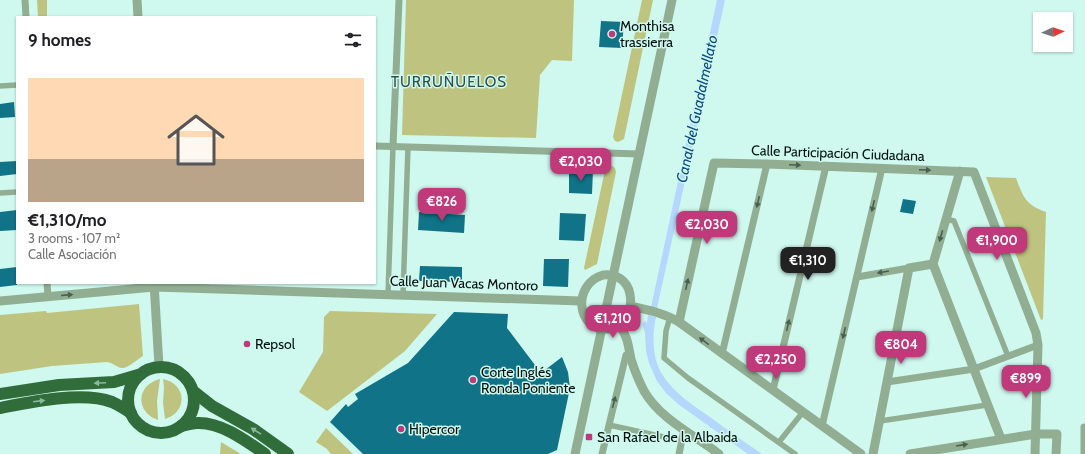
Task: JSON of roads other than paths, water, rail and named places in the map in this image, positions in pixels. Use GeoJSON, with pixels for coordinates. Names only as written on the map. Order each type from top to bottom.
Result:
{"type":"FeatureCollection","features":[{"type":"Feature","properties":{"kind":"highway"},"geometry":{"type":"LineString","coordinates":[[0,394],[59,385],[114,382],[138,375],[148,369],[159,366],[170,367],[180,372],[188,380],[193,391],[194,407],[187,421],[181,426]]}},
{"type":"Feature","properties":{"kind":"highway"},"geometry":{"type":"LineString","coordinates":[[130,414],[128,393],[132,383],[138,375]]}},
{"type":"Feature","properties":{"kind":"highway"},"geometry":{"type":"LineString","coordinates":[[193,391],[212,406],[253,429],[288,454]]}},
{"type":"Feature","properties":{"kind":"highway"},"geometry":{"type":"LineString","coordinates":[[0,408],[34,402],[89,398],[113,402],[130,414],[136,422],[153,432],[168,432],[181,426],[194,423],[214,425],[234,434],[265,454]]}},
{"type":"Feature","properties":{"kind":"street"},"geometry":{"type":"LineString","coordinates":[[25,0],[26,16]]}},
{"type":"Feature","properties":{"kind":"street"},"geometry":{"type":"LineString","coordinates":[[137,0],[138,16]]}},
{"type":"Feature","properties":{"kind":"street"},"geometry":{"type":"LineString","coordinates":[[388,294],[398,0]]}},
{"type":"Feature","properties":{"kind":"street"},"geometry":{"type":"LineString","coordinates":[[575,454],[672,0]]}},
{"type":"Feature","properties":{"kind":"street"},"geometry":{"type":"LineString","coordinates":[[0,86],[16,85]]}},
{"type":"Feature","properties":{"kind":"street"},"geometry":{"type":"LineString","coordinates":[[376,146],[640,154]]}},
{"type":"Feature","properties":{"kind":"street"},"geometry":{"type":"LineString","coordinates":[[403,295],[408,147]]}},
{"type":"Feature","properties":{"kind":"street","name":"Calle Participación Ciudadana"},"geometry":{"type":"LineString","coordinates":[[679,322],[714,164],[767,164],[960,171],[974,172],[1036,333],[1038,345]]}},
{"type":"Feature","properties":{"kind":"street"},"geometry":{"type":"LineString","coordinates":[[722,354],[767,164]]}},
{"type":"Feature","properties":{"kind":"street"},"geometry":{"type":"LineString","coordinates":[[773,390],[826,166]]}},
{"type":"Feature","properties":{"kind":"street"},"geometry":{"type":"LineString","coordinates":[[822,426],[882,168]]}},
{"type":"Feature","properties":{"kind":"street"},"geometry":{"type":"LineString","coordinates":[[960,171],[933,264],[1000,439]]}},
{"type":"Feature","properties":{"kind":"street"},"geometry":{"type":"LineString","coordinates":[[0,193],[16,192]]}},
{"type":"Feature","properties":{"kind":"street"},"geometry":{"type":"LineString","coordinates":[[946,219],[954,221],[1008,356]]}},
{"type":"Feature","properties":{"kind":"street"},"geometry":{"type":"LineString","coordinates":[[857,276],[933,264]]}},
{"type":"Feature","properties":{"kind":"street"},"geometry":{"type":"LineString","coordinates":[[873,454],[908,268]]}},
{"type":"Feature","properties":{"kind":"street"},"geometry":{"type":"LineString","coordinates":[[603,275],[614,275],[622,279],[627,285],[631,297],[630,306],[627,315],[619,325],[609,329],[602,328],[592,324],[587,318],[582,309],[581,301],[584,289],[592,280],[603,275]]}},
{"type":"Feature","properties":{"kind":"street"},"geometry":{"type":"LineString","coordinates":[[47,284],[48,296]]}},
{"type":"Feature","properties":{"kind":"street"},"geometry":{"type":"LineString","coordinates":[[154,285],[159,366]]}},
{"type":"Feature","properties":{"kind":"street","name":"Calle Juan Vacas Montoro"},"geometry":{"type":"LineString","coordinates":[[0,301],[154,285],[581,301]]}},
{"type":"Feature","properties":{"kind":"street"},"geometry":{"type":"LineString","coordinates":[[630,306],[659,313],[679,322],[861,454]]}},
{"type":"Feature","properties":{"kind":"street"},"geometry":{"type":"LineString","coordinates":[[670,317],[666,331],[664,358],[688,378],[795,454]]}},
{"type":"Feature","properties":{"kind":"street"},"geometry":{"type":"LineString","coordinates":[[619,325],[626,334],[630,354],[644,390],[650,400],[659,410],[715,452]]}},
{"type":"Feature","properties":{"kind":"street"},"geometry":{"type":"LineString","coordinates":[[887,382],[974,369],[1038,345],[1036,434],[1034,454]]}},
{"type":"Feature","properties":{"kind":"street"},"geometry":{"type":"LineString","coordinates":[[602,454],[626,355],[630,354]]}},
{"type":"Feature","properties":{"kind":"street"},"geometry":{"type":"LineString","coordinates":[[880,421],[987,405]]}},
{"type":"Feature","properties":{"kind":"street"},"geometry":{"type":"LineString","coordinates":[[779,442],[802,412]]}},
{"type":"Feature","properties":{"kind":"street"},"geometry":{"type":"LineString","coordinates":[[609,425],[682,441]]}},
{"type":"Feature","properties":{"kind":"street"},"geometry":{"type":"LineString","coordinates":[[1084,427],[1084,454]]}},
{"type":"Feature","properties":{"kind":"street"},"geometry":{"type":"LineString","coordinates":[[679,454],[684,430]]}},
{"type":"Feature","properties":{"kind":"street"},"geometry":{"type":"LineString","coordinates":[[910,454],[1036,434],[1057,434],[1056,454]]}},
{"type":"Feature","properties":{"kind":"water","name":"Canal del Guadalmellato"},"geometry":{"type":"Polygon","coordinates":[[[717,0],[725,0],[657,308],[651,307],[717,0]]]}},
{"type":"Feature","properties":{"kind":"water"},"geometry":{"type":"Polygon","coordinates":[[[648,315],[656,317],[654,346],[656,361],[667,381],[686,400],[762,454],[748,454],[678,404],[666,393],[657,381],[649,363],[646,351],[645,333],[642,324],[645,321],[647,323],[648,315]]]}},
{"type":"Feature","properties":{"kind":"place","name":"Monthisa trassierra"},"geometry":{"type":"Point","coordinates":[612,34]}},
{"type":"Feature","properties":{"kind":"place","name":"Repsol"},"geometry":{"type":"Point","coordinates":[247,344]}},
{"type":"Feature","properties":{"kind":"place","name":"Corte Inglés Ronda Poniente"},"geometry":{"type":"Point","coordinates":[473,380]}},
{"type":"Feature","properties":{"kind":"place","name":"Hipercor"},"geometry":{"type":"Point","coordinates":[401,429]}},
{"type":"Feature","properties":{"kind":"place","name":"San Rafael de la Albaida"},"geometry":{"type":"Point","coordinates":[589,437]}},
{"type":"Feature","properties":{"kind":"district","name":"TURRUÑUELOS"},"geometry":{"type":"Point","coordinates":[449,82]}}]}
